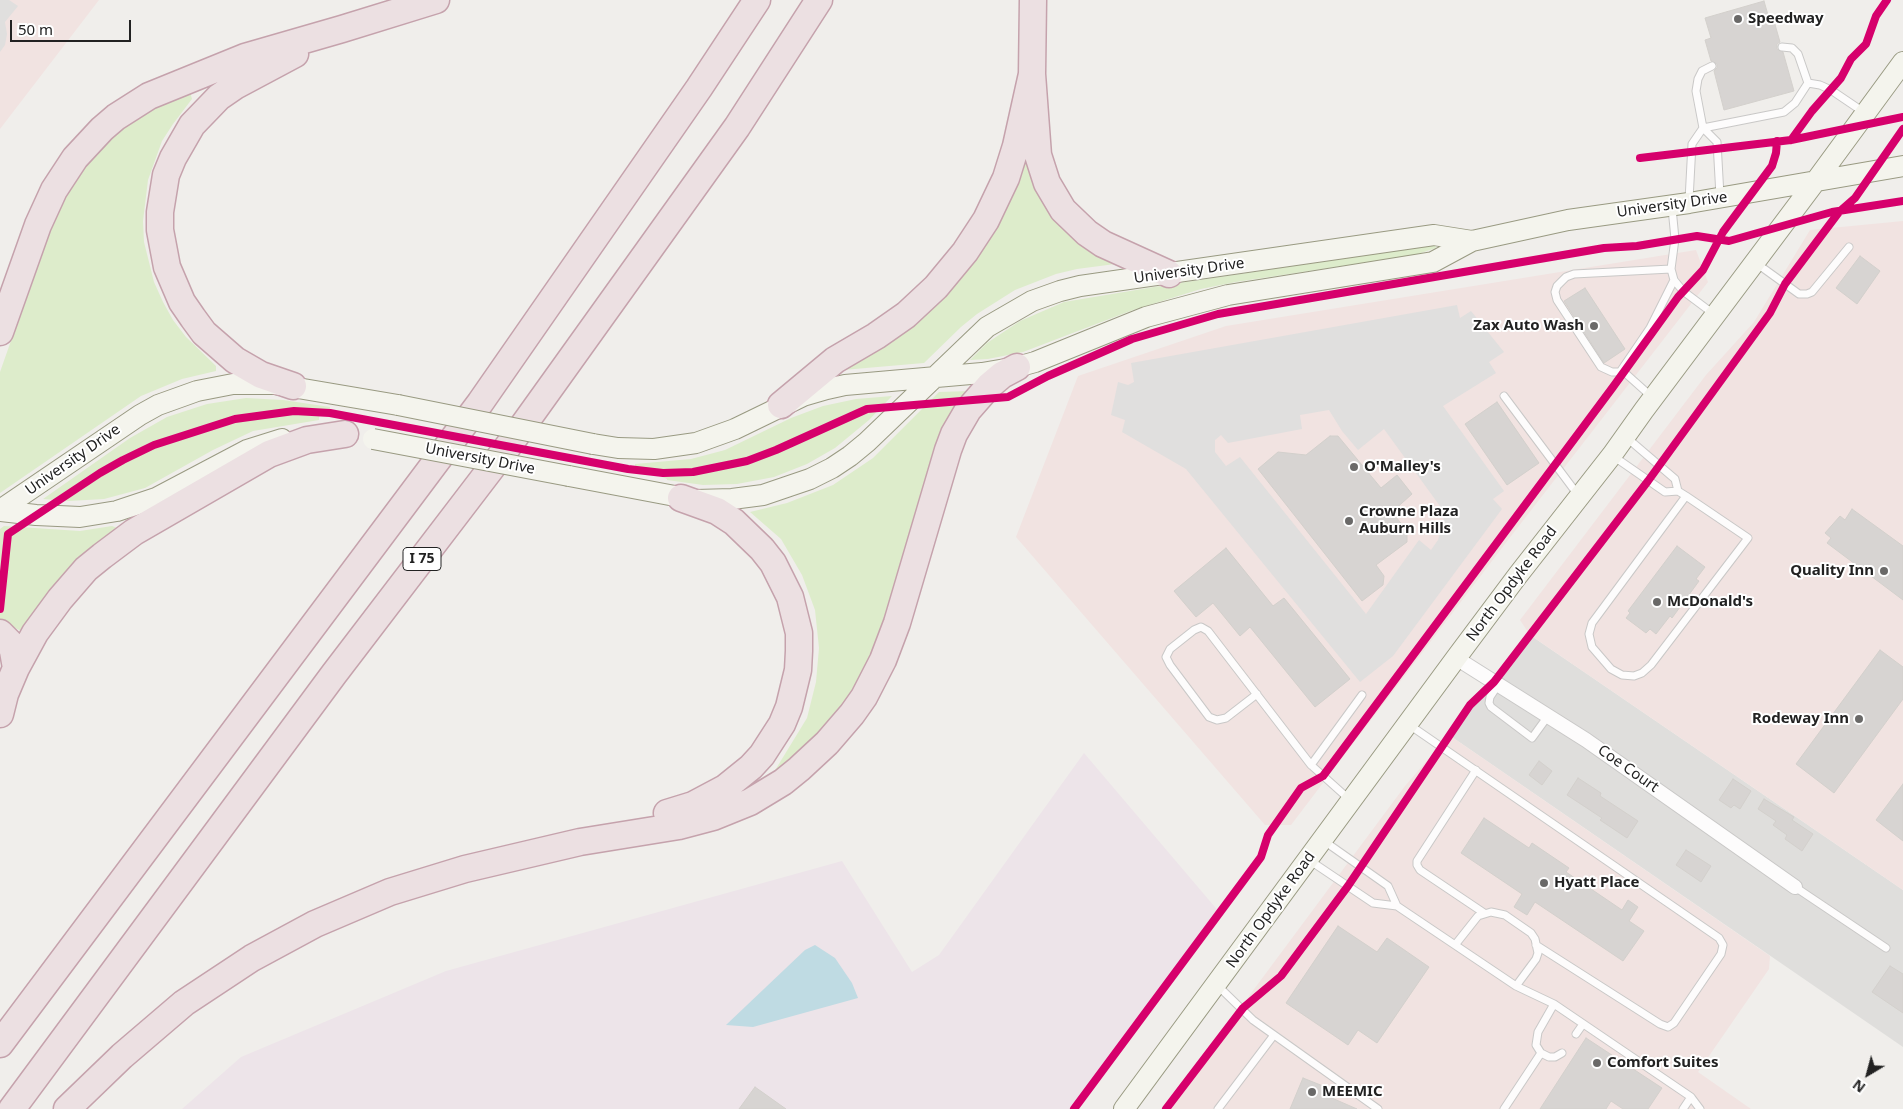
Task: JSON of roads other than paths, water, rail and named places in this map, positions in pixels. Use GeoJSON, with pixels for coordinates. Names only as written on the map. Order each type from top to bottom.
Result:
{"type":"FeatureCollection","features":[{"type":"Feature","properties":{"kind":"highway"},"geometry":{"type":"LineString","coordinates":[[0,332],[45,207],[59,182],[75,158],[102,129],[132,106],[167,88],[245,57],[436,0]]}},
{"type":"Feature","properties":{"kind":"highway"},"geometry":{"type":"LineString","coordinates":[[699,88],[746,0]]}},
{"type":"Feature","properties":{"kind":"highway"},"geometry":{"type":"LineString","coordinates":[[0,1044],[480,403],[699,88],[757,0]]}},
{"type":"Feature","properties":{"kind":"highway","name":"I 75"},"geometry":{"type":"LineString","coordinates":[[12,1109],[334,674],[512,441],[738,127],[819,0]]}},
{"type":"Feature","properties":{"kind":"highway"},"geometry":{"type":"LineString","coordinates":[[1033,0],[1032,74],[1038,154],[1047,183],[1062,210],[1086,233],[1103,244],[1168,274]]}},
{"type":"Feature","properties":{"kind":"highway"},"geometry":{"type":"LineString","coordinates":[[293,386],[261,375],[235,360],[209,338],[193,318],[174,285],[163,249],[160,212],[162,192],[173,158],[182,141],[192,125],[219,97],[235,86],[342,29]]}},
{"type":"Feature","properties":{"kind":"highway"},"geometry":{"type":"LineString","coordinates":[[781,405],[835,360],[876,336],[906,315],[936,287],[960,259],[986,220],[1006,178],[1016,146],[1032,74]]}},
{"type":"Feature","properties":{"kind":"highway"},"geometry":{"type":"LineString","coordinates":[[68,1109],[122,1056],[184,1004],[252,958],[352,907],[425,880],[465,869],[580,842],[679,826],[713,817],[750,802],[783,782],[815,756],[840,729],[864,697],[891,642],[954,434],[968,410],[983,393],[1002,375],[1017,367]]}},
{"type":"Feature","properties":{"kind":"highway"},"geometry":{"type":"LineString","coordinates":[[0,714],[5,694],[16,668],[35,633],[60,598],[86,569],[134,532],[269,454],[307,440],[345,434]]}},
{"type":"Feature","properties":{"kind":"highway"},"geometry":{"type":"LineString","coordinates":[[580,842],[693,805],[725,788],[751,767],[772,740],[782,724],[795,689],[798,670],[799,633],[790,597],[773,564],[762,549],[734,522],[717,511],[681,498]]}},
{"type":"Feature","properties":{"kind":"highway"},"geometry":{"type":"LineString","coordinates":[[0,633],[10,643],[16,668]]}},
{"type":"Feature","properties":{"kind":"main road","name":"North Opdyke Road"},"geometry":{"type":"LineString","coordinates":[[1124,1109],[1456,658],[1612,456],[1903,62]]}},
{"type":"Feature","properties":{"kind":"main road","name":"University Drive"},"geometry":{"type":"LineString","coordinates":[[0,510],[122,426],[158,405],[197,391],[233,384],[293,386],[593,444],[637,449],[672,448],[696,443],[735,429],[781,405],[803,396],[845,385],[982,373],[1017,367],[1036,362],[1146,317],[1228,295],[1433,262],[1472,241],[1568,220],[1720,198],[1903,166]]}},
{"type":"Feature","properties":{"kind":"main road","name":"University Drive"},"geometry":{"type":"LineString","coordinates":[[0,510],[36,515],[80,517],[117,512],[156,498],[228,459],[266,443],[306,435],[345,434],[681,498],[732,499],[756,496],[787,488],[832,468],[867,442],[987,327],[1032,301],[1080,286],[1434,235],[1472,241]]}},
{"type":"Feature","properties":{"kind":"street","name":"Coe Court"},"geometry":{"type":"LineString","coordinates":[[1456,658],[1586,740],[1795,887]]}},
{"type":"Feature","properties":{"kind":"lane"},"geometry":{"type":"LineString","coordinates":[[1782,47],[1792,48],[1798,54],[1808,83]]}},
{"type":"Feature","properties":{"kind":"lane"},"geometry":{"type":"LineString","coordinates":[[1712,66],[1702,71],[1696,90],[1703,128],[1717,142],[1720,198]]}},
{"type":"Feature","properties":{"kind":"lane"},"geometry":{"type":"LineString","coordinates":[[1808,83],[1820,85],[1831,90],[1865,113]]}},
{"type":"Feature","properties":{"kind":"lane"},"geometry":{"type":"LineString","coordinates":[[1715,316],[1683,292],[1674,280],[1671,269],[1680,204],[1692,144],[1703,128],[1784,112],[1795,103],[1808,83]]}},
{"type":"Feature","properties":{"kind":"lane"},"geometry":{"type":"LineString","coordinates":[[1755,262],[1800,294],[1807,294],[1812,292],[1849,248]]}},
{"type":"Feature","properties":{"kind":"lane"},"geometry":{"type":"LineString","coordinates":[[1653,398],[1624,372],[1606,370],[1597,362],[1557,300],[1555,292],[1557,286],[1566,277],[1574,274],[1671,269]]}},
{"type":"Feature","properties":{"kind":"lane"},"geometry":{"type":"LineString","coordinates":[[1620,372],[1650,328],[1674,280]]}},
{"type":"Feature","properties":{"kind":"lane"},"geometry":{"type":"LineString","coordinates":[[1504,396],[1580,497]]}},
{"type":"Feature","properties":{"kind":"lane"},"geometry":{"type":"LineString","coordinates":[[1625,436],[1675,479],[1678,491]]}},
{"type":"Feature","properties":{"kind":"lane"},"geometry":{"type":"LineString","coordinates":[[1612,456],[1665,492],[1678,491],[1686,496],[1748,538],[1651,665],[1642,673],[1634,676],[1622,675],[1612,669],[1592,647],[1589,634],[1592,623],[1686,496]]}},
{"type":"Feature","properties":{"kind":"lane"},"geometry":{"type":"LineString","coordinates":[[1257,694],[1226,718],[1217,720],[1209,717],[1166,657],[1170,649],[1194,630],[1201,627],[1208,631],[1257,694],[1311,765],[1351,801]]}},
{"type":"Feature","properties":{"kind":"lane"},"geometry":{"type":"LineString","coordinates":[[1498,684],[1490,697],[1491,707],[1532,738],[1548,716]]}},
{"type":"Feature","properties":{"kind":"lane"},"geometry":{"type":"LineString","coordinates":[[1311,765],[1362,695]]}},
{"type":"Feature","properties":{"kind":"lane"},"geometry":{"type":"LineString","coordinates":[[1408,723],[1719,938],[1723,945],[1722,954],[1674,1023],[1668,1027],[1660,1024],[1536,945]]}},
{"type":"Feature","properties":{"kind":"lane"},"geometry":{"type":"LineString","coordinates":[[1476,770],[1417,861],[1417,865],[1420,870],[1484,913]]}},
{"type":"Feature","properties":{"kind":"lane"},"geometry":{"type":"LineString","coordinates":[[1322,839],[1388,886],[1397,906]]}},
{"type":"Feature","properties":{"kind":"lane"},"geometry":{"type":"LineString","coordinates":[[1308,859],[1373,902],[1397,906],[1516,986],[1554,1004],[1691,1097],[1700,1109]]}},
{"type":"Feature","properties":{"kind":"lane"},"geometry":{"type":"LineString","coordinates":[[1795,887],[1886,948]]}},
{"type":"Feature","properties":{"kind":"lane"},"geometry":{"type":"LineString","coordinates":[[1455,945],[1478,916],[1484,913],[1497,912],[1505,915],[1531,933],[1538,953],[1536,959],[1516,986]]}},
{"type":"Feature","properties":{"kind":"lane"},"geometry":{"type":"LineString","coordinates":[[1216,985],[1253,1020],[1378,1109]]}},
{"type":"Feature","properties":{"kind":"lane"},"geometry":{"type":"LineString","coordinates":[[1554,1004],[1538,1032],[1536,1045],[1541,1052],[1549,1057],[1562,1054]]}},
{"type":"Feature","properties":{"kind":"lane"},"geometry":{"type":"LineString","coordinates":[[1576,1034],[1582,1024]]}},
{"type":"Feature","properties":{"kind":"lane"},"geometry":{"type":"LineString","coordinates":[[1218,1109],[1274,1035]]}},
{"type":"Feature","properties":{"kind":"lane"},"geometry":{"type":"LineString","coordinates":[[1504,1109],[1541,1052]]}},
{"type":"Feature","properties":{"kind":"lane"},"geometry":{"type":"LineString","coordinates":[[1683,1109],[1691,1097]]}},
{"type":"Feature","properties":{"kind":"water"},"geometry":{"type":"Polygon","coordinates":[[[815,945],[835,958],[852,983],[858,998],[753,1027],[726,1025],[805,950],[815,945]]]}},
{"type":"Feature","properties":{"kind":"place","name":"Speedway"},"geometry":{"type":"Point","coordinates":[1738,19]}},
{"type":"Feature","properties":{"kind":"place","name":"Zax Auto Wash"},"geometry":{"type":"Point","coordinates":[1594,326]}},
{"type":"Feature","properties":{"kind":"place","name":"O'Malley's"},"geometry":{"type":"Point","coordinates":[1354,467]}},
{"type":"Feature","properties":{"kind":"place","name":"Crowne Plaza Auburn Hills"},"geometry":{"type":"Point","coordinates":[1349,521]}},
{"type":"Feature","properties":{"kind":"place","name":"Quality Inn"},"geometry":{"type":"Point","coordinates":[1884,571]}},
{"type":"Feature","properties":{"kind":"place","name":"McDonald's"},"geometry":{"type":"Point","coordinates":[1657,602]}},
{"type":"Feature","properties":{"kind":"place","name":"Rodeway Inn"},"geometry":{"type":"Point","coordinates":[1859,719]}},
{"type":"Feature","properties":{"kind":"place","name":"Hyatt Place"},"geometry":{"type":"Point","coordinates":[1544,883]}},
{"type":"Feature","properties":{"kind":"place","name":"Comfort Suites"},"geometry":{"type":"Point","coordinates":[1597,1063]}},
{"type":"Feature","properties":{"kind":"place","name":"MEEMIC"},"geometry":{"type":"Point","coordinates":[1312,1092]}}]}
